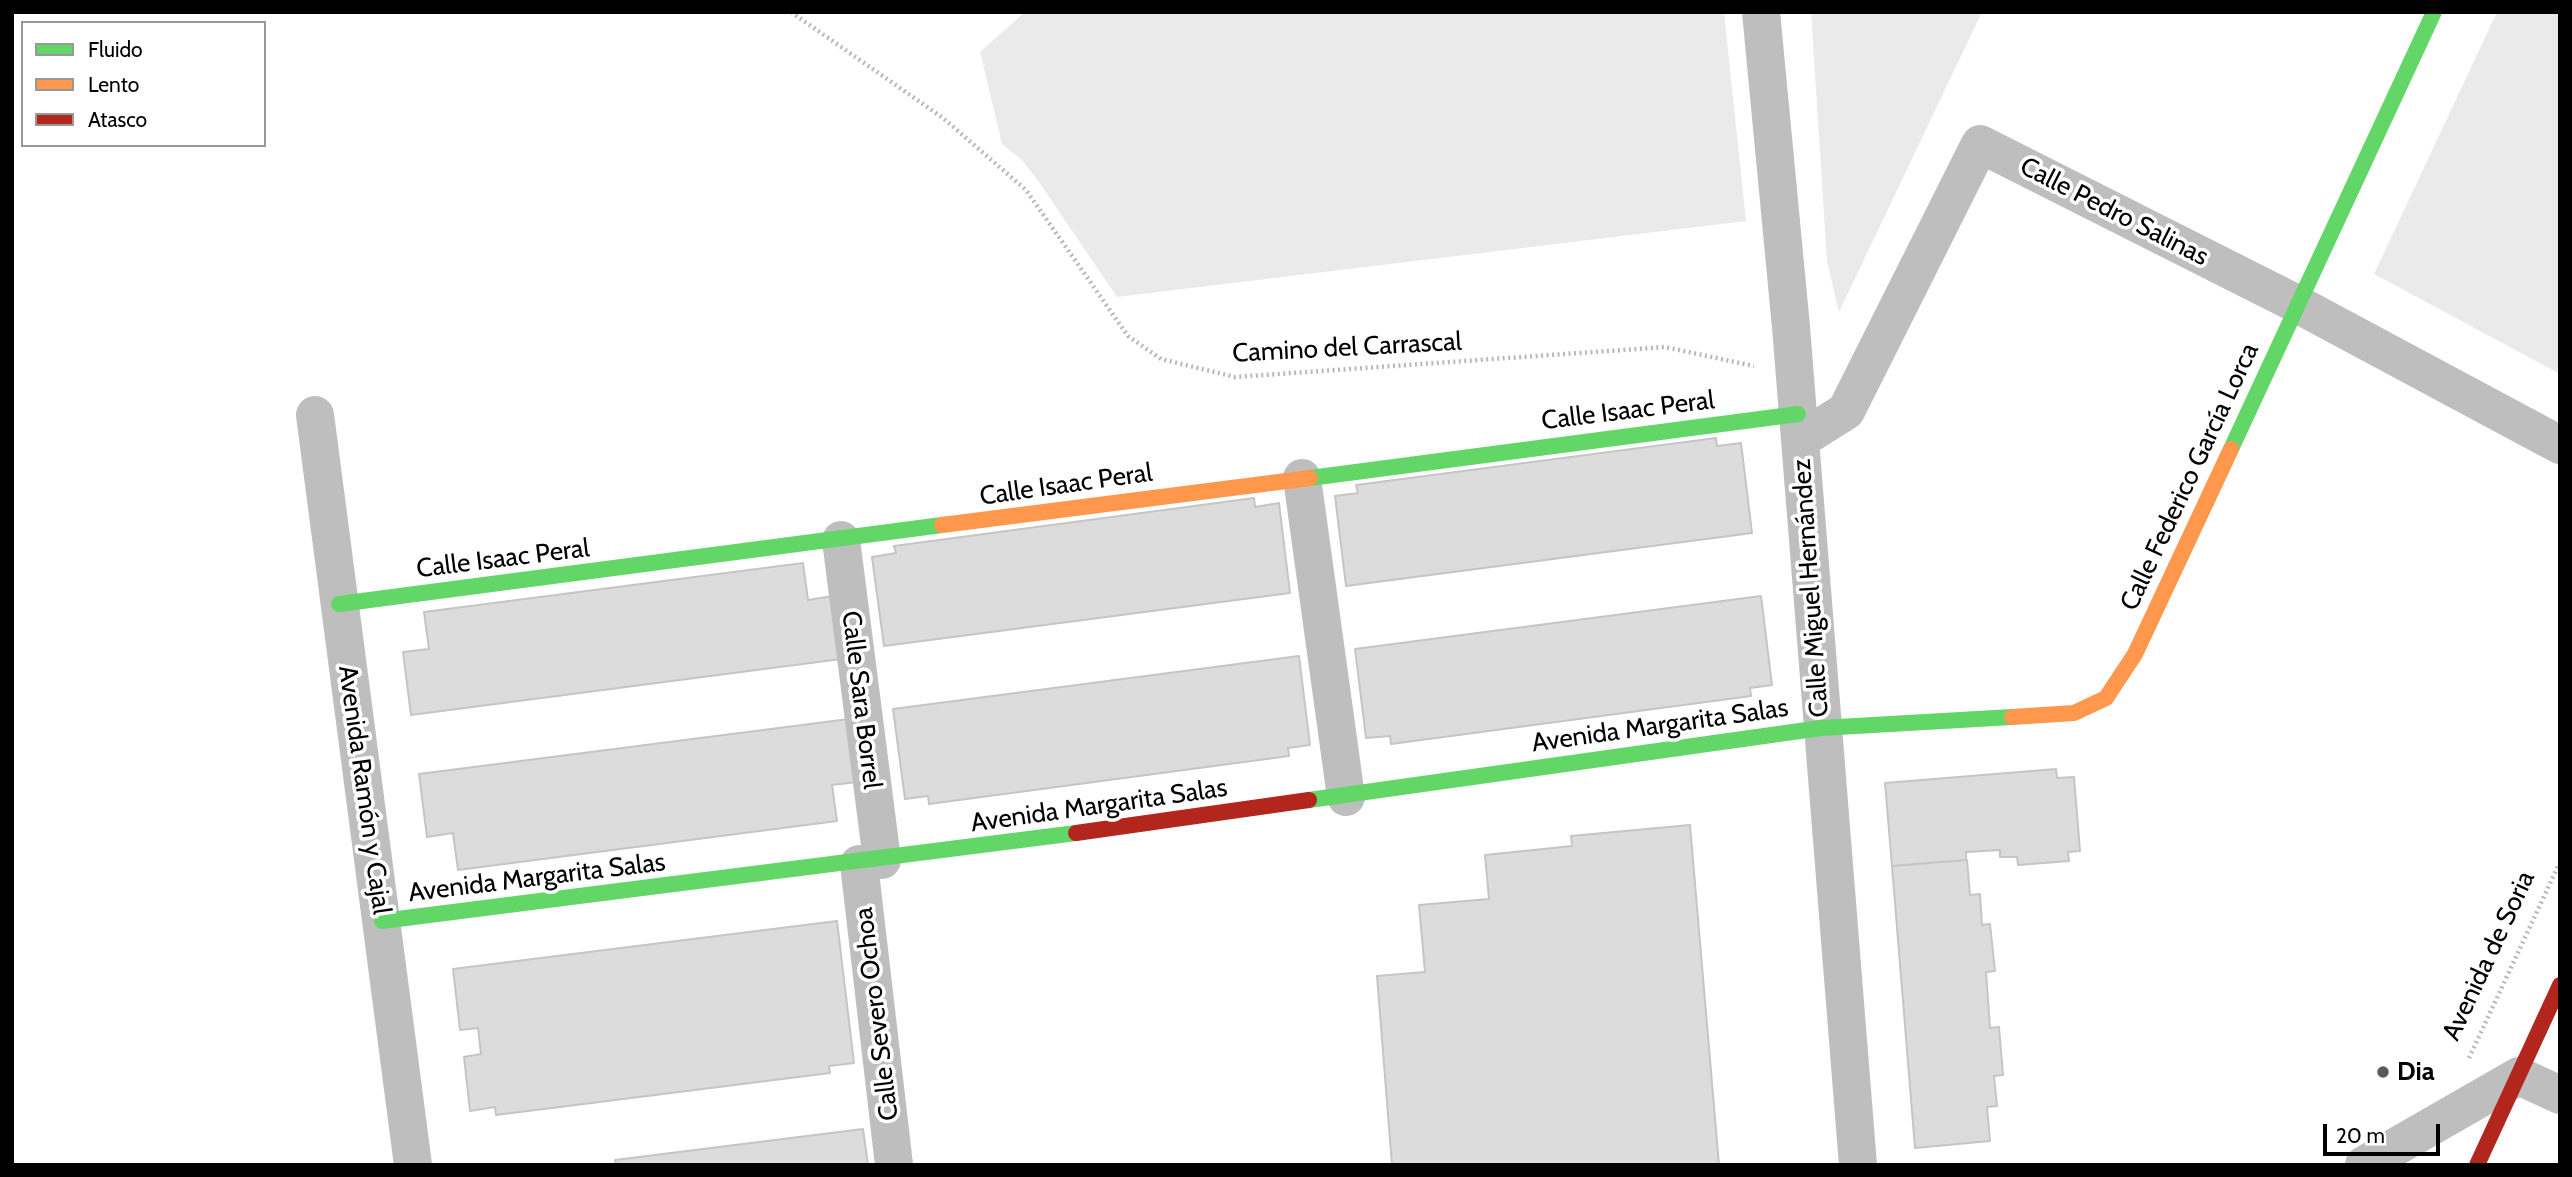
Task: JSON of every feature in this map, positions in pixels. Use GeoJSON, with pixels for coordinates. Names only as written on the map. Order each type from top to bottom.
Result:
{"type":"FeatureCollection","features":[{"type":"Feature","properties":{"kind":"street","name":"Calle Miguel Hernández"},"geometry":{"type":"LineString","coordinates":[[1761,12],[1798,410],[1821,728],[1858,1165]]}},
{"type":"Feature","properties":{"kind":"street","name":"Calle Federico García Lorca"},"geometry":{"type":"LineString","coordinates":[[1821,728],[2074,713],[2106,698],[2135,654],[2434,12]]}},
{"type":"Feature","properties":{"kind":"street","name":"Calle Pedro Salinas"},"geometry":{"type":"LineString","coordinates":[[1798,410],[1846,411],[1980,144],[2297,304],[2560,445]]}},
{"type":"Feature","properties":{"kind":"street","name":"Calle Isaac Peral"},"geometry":{"type":"LineString","coordinates":[[339,604],[841,540],[1798,410]]}},
{"type":"Feature","properties":{"kind":"street","name":"Avenida Ramón y Cajal"},"geometry":{"type":"LineString","coordinates":[[315,415],[413,1165]]}},
{"type":"Feature","properties":{"kind":"street"},"geometry":{"type":"LineString","coordinates":[[1302,478],[1346,797]]}},
{"type":"Feature","properties":{"kind":"street","name":"Calle Sara Borrel"},"geometry":{"type":"LineString","coordinates":[[841,540],[870,862]]}},
{"type":"Feature","properties":{"kind":"street","name":"Avenida Margarita Salas"},"geometry":{"type":"LineString","coordinates":[[382,921],[870,862],[1821,728]]}},
{"type":"Feature","properties":{"kind":"street","name":"Calle Severo Ochoa"},"geometry":{"type":"LineString","coordinates":[[870,862],[894,1165]]}},
{"type":"Feature","properties":{"kind":"street"},"geometry":{"type":"LineString","coordinates":[[2477,1165],[2560,985]]}},
{"type":"Feature","properties":{"kind":"street"},"geometry":{"type":"LineString","coordinates":[[2519,1076],[2560,1096]]}},
{"type":"Feature","properties":{"kind":"street"},"geometry":{"type":"LineString","coordinates":[[2364,1165],[2519,1076]]}},
{"type":"Feature","properties":{"kind":"path","name":"Camino del Carrascal"},"geometry":{"type":"LineString","coordinates":[[790,12],[943,118],[1026,190],[1128,336],[1161,359],[1235,377],[1665,347],[1798,410]]}},
{"type":"Feature","properties":{"kind":"path","name":"Avenida de Soria"},"geometry":{"type":"LineString","coordinates":[[2466,1065],[2560,862]]}},
{"type":"Feature","properties":{"kind":"shaded area"},"geometry":{"type":"Polygon","coordinates":[[[1025,12],[1724,12],[1746,221],[1117,297],[1039,182],[1021,159],[1002,144],[980,52],[1025,12]]]}},
{"type":"Feature","properties":{"kind":"shaded area"},"geometry":{"type":"Polygon","coordinates":[[[1811,12],[1982,12],[1839,312],[1827,261],[1811,12]]]}},
{"type":"Feature","properties":{"kind":"shaded area"},"geometry":{"type":"Polygon","coordinates":[[[2497,12],[2560,12],[2560,374],[2374,274],[2497,12]]]}},
{"type":"Feature","properties":{"kind":"building"},"geometry":{"type":"Polygon","coordinates":[[[1716,438],[1717,446],[1741,443],[1752,533],[1346,586],[1335,496],[1358,493],[1356,485],[1716,438]]]}},
{"type":"Feature","properties":{"kind":"building"},"geometry":{"type":"Polygon","coordinates":[[[1254,498],[1255,507],[1279,503],[1290,593],[884,646],[872,557],[896,553],[894,546],[1254,498]]]}},
{"type":"Feature","properties":{"kind":"building"},"geometry":{"type":"Polygon","coordinates":[[[803,563],[808,600],[833,596],[841,659],[411,715],[403,652],[429,649],[424,612],[803,563]]]}},
{"type":"Feature","properties":{"kind":"building"},"geometry":{"type":"Polygon","coordinates":[[[1761,596],[1772,685],[1750,688],[1751,696],[1391,744],[1390,736],[1366,738],[1355,649],[1761,596]]]}},
{"type":"Feature","properties":{"kind":"building"},"geometry":{"type":"Polygon","coordinates":[[[1299,656],[1310,745],[1288,748],[1289,756],[929,804],[928,796],[905,799],[893,709],[1299,656]]]}},
{"type":"Feature","properties":{"kind":"building"},"geometry":{"type":"Polygon","coordinates":[[[849,719],[857,782],[832,785],[837,821],[458,870],[453,833],[427,837],[419,774],[849,719]]]}},
{"type":"Feature","properties":{"kind":"building"},"geometry":{"type":"Polygon","coordinates":[[[2056,769],[2057,778],[2074,777],[2080,851],[2068,852],[2069,861],[2018,865],[2017,857],[2000,857],[2000,850],[1966,852],[1966,860],[1892,866],[1885,783],[2056,769]]]}},
{"type":"Feature","properties":{"kind":"building"},"geometry":{"type":"Polygon","coordinates":[[[1690,825],[1719,1165],[1392,1165],[1377,976],[1425,972],[1419,905],[1489,899],[1485,855],[1572,846],[1571,836],[1690,825]]]}},
{"type":"Feature","properties":{"kind":"building"},"geometry":{"type":"Polygon","coordinates":[[[1967,860],[1970,895],[1980,894],[1982,925],[1990,924],[1995,971],[1986,972],[1990,1028],[1999,1027],[2003,1075],[1994,1076],[1997,1106],[1987,1107],[1990,1141],[1915,1148],[1892,866],[1967,860]]]}},
{"type":"Feature","properties":{"kind":"building"},"geometry":{"type":"Polygon","coordinates":[[[837,921],[854,1063],[829,1066],[830,1073],[496,1115],[495,1107],[470,1111],[464,1057],[481,1054],[478,1028],[460,1030],[453,969],[837,921]]]}},
{"type":"Feature","properties":{"kind":"building"},"geometry":{"type":"Polygon","coordinates":[[[863,1129],[868,1165],[616,1165],[615,1160],[863,1129]]]}},
{"type":"Feature","properties":{"kind":"traffic: fast"},"geometry":{"type":"LineString","coordinates":[[2231,449],[2434,12]]}},
{"type":"Feature","properties":{"kind":"traffic: fast"},"geometry":{"type":"LineString","coordinates":[[1310,478],[1798,414]]}},
{"type":"Feature","properties":{"kind":"traffic: fast"},"geometry":{"type":"LineString","coordinates":[[339,604],[942,525]]}},
{"type":"Feature","properties":{"kind":"traffic: fast"},"geometry":{"type":"LineString","coordinates":[[1309,800],[1821,728],[2012,717]]}},
{"type":"Feature","properties":{"kind":"traffic: fast"},"geometry":{"type":"LineString","coordinates":[[382,921],[1076,833]]}},
{"type":"Feature","properties":{"kind":"traffic: slow"},"geometry":{"type":"LineString","coordinates":[[2012,717],[2074,713],[2106,698],[2135,654],[2231,449]]}},
{"type":"Feature","properties":{"kind":"traffic: slow"},"geometry":{"type":"LineString","coordinates":[[942,525],[1310,478]]}},
{"type":"Feature","properties":{"kind":"traffic: jam"},"geometry":{"type":"LineString","coordinates":[[1076,833],[1309,800]]}},
{"type":"Feature","properties":{"kind":"traffic: jam"},"geometry":{"type":"LineString","coordinates":[[2477,1165],[2560,985]]}},
{"type":"Feature","properties":{"kind":"place","name":"Dia"},"geometry":{"type":"Point","coordinates":[2383,1072]}}]}
